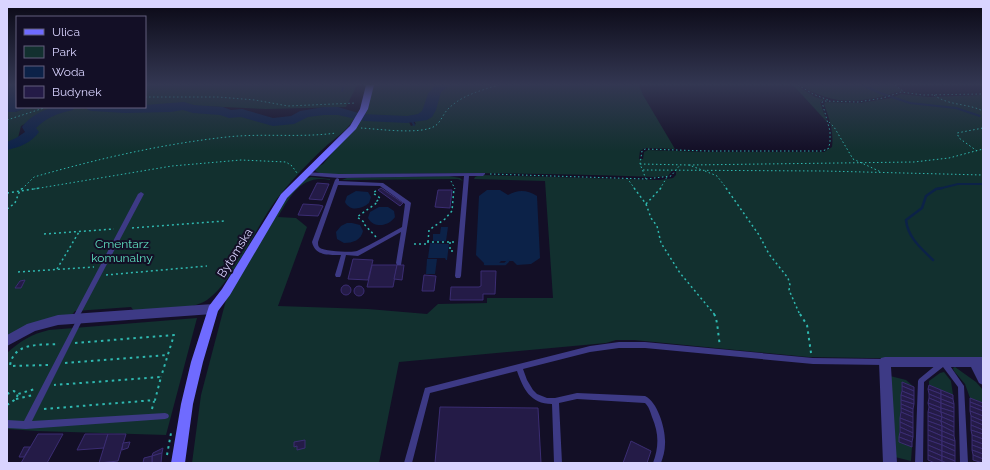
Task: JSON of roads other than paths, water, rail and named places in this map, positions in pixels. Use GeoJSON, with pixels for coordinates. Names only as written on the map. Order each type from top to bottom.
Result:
{"type":"FeatureCollection","features":[{"type":"Feature","properties":{"kind":"street","name":"Bytomska"},"geometry":{"type":"LineString","coordinates":[[178,463],[189,397],[197,362],[213,309],[226,292],[284,196],[353,128],[364,107]]}},
{"type":"Feature","properties":{"kind":"street"},"geometry":{"type":"LineString","coordinates":[[7,341],[18,333],[35,326],[58,320],[213,309]]}},
{"type":"Feature","properties":{"kind":"street"},"geometry":{"type":"LineString","coordinates":[[890,463],[885,362],[979,362],[983,379]]}},
{"type":"Feature","properties":{"kind":"lane"},"geometry":{"type":"LineString","coordinates":[[305,174],[339,176],[483,174]]}},
{"type":"Feature","properties":{"kind":"lane"},"geometry":{"type":"LineString","coordinates":[[458,276],[467,174]]}},
{"type":"Feature","properties":{"kind":"lane"},"geometry":{"type":"LineString","coordinates":[[339,176],[315,242],[315,247],[317,250],[322,252],[356,254],[404,228]]}},
{"type":"Feature","properties":{"kind":"lane"},"geometry":{"type":"LineString","coordinates":[[337,183],[381,184],[408,203],[399,263]]}},
{"type":"Feature","properties":{"kind":"lane"},"geometry":{"type":"LineString","coordinates":[[26,426],[68,343],[102,266],[140,194]]}},
{"type":"Feature","properties":{"kind":"lane"},"geometry":{"type":"LineString","coordinates":[[338,275],[344,253]]}},
{"type":"Feature","properties":{"kind":"lane"},"geometry":{"type":"LineString","coordinates":[[408,463],[427,390],[584,351],[619,345],[659,346],[813,361],[885,362]]}},
{"type":"Feature","properties":{"kind":"lane"},"geometry":{"type":"LineString","coordinates":[[919,463],[921,381],[944,362],[961,386],[964,463]]}},
{"type":"Feature","properties":{"kind":"lane"},"geometry":{"type":"LineString","coordinates":[[519,368],[531,394],[545,401],[555,401],[577,396],[645,399],[652,406],[662,434],[661,450],[657,463]]}},
{"type":"Feature","properties":{"kind":"lane"},"geometry":{"type":"LineString","coordinates":[[555,401],[558,463]]}},
{"type":"Feature","properties":{"kind":"lane"},"geometry":{"type":"LineString","coordinates":[[7,424],[26,426],[166,416]]}},
{"type":"Feature","properties":{"kind":"water"},"geometry":{"type":"Polygon","coordinates":[[[7,107],[26,108],[15,112],[7,112],[7,107]]]}},
{"type":"Feature","properties":{"kind":"water"},"geometry":{"type":"Polygon","coordinates":[[[487,190],[500,190],[508,195],[523,191],[530,192],[537,196],[540,258],[531,264],[517,265],[513,261],[501,261],[498,264],[485,264],[476,255],[479,196],[487,190]]]}},
{"type":"Feature","properties":{"kind":"water"},"geometry":{"type":"Polygon","coordinates":[[[356,191],[368,192],[371,197],[369,203],[360,208],[353,208],[347,205],[345,202],[347,196],[356,191]]]}},
{"type":"Feature","properties":{"kind":"water"},"geometry":{"type":"Polygon","coordinates":[[[379,207],[388,207],[394,211],[395,217],[382,225],[374,224],[368,218],[370,212],[379,207]]]}},
{"type":"Feature","properties":{"kind":"water"},"geometry":{"type":"Polygon","coordinates":[[[347,223],[360,225],[363,231],[360,237],[356,240],[344,243],[337,239],[336,232],[341,226],[347,223]]]}},
{"type":"Feature","properties":{"kind":"water"},"geometry":{"type":"Polygon","coordinates":[[[441,227],[448,227],[446,241],[433,241],[433,234],[440,234],[441,227]]]}},
{"type":"Feature","properties":{"kind":"water"},"geometry":{"type":"Polygon","coordinates":[[[430,243],[449,244],[447,260],[445,258],[428,258],[430,243]]]}},
{"type":"Feature","properties":{"kind":"water"},"geometry":{"type":"Polygon","coordinates":[[[427,259],[437,259],[435,274],[426,274],[427,259]]]}},
{"type":"Feature","properties":{"kind":"waterway"},"geometry":{"type":"LineString","coordinates":[[108,108],[125,109],[178,107]]}},
{"type":"Feature","properties":{"kind":"waterway"},"geometry":{"type":"LineString","coordinates":[[187,107],[193,109],[223,111],[229,114],[242,113],[273,122],[294,120],[305,114],[324,111],[338,111],[357,116]]}},
{"type":"Feature","properties":{"kind":"waterway"},"geometry":{"type":"LineString","coordinates":[[365,117],[398,120],[415,119],[427,114],[431,107]]}},
{"type":"Feature","properties":{"kind":"waterway"},"geometry":{"type":"LineString","coordinates":[[946,107],[956,108],[980,116]]}},
{"type":"Feature","properties":{"kind":"waterway"},"geometry":{"type":"LineString","coordinates":[[7,146],[17,143],[27,137],[32,132],[29,127],[42,116],[64,108]]}},
{"type":"Feature","properties":{"kind":"waterway"},"geometry":{"type":"LineString","coordinates":[[411,119],[414,125]]}},
{"type":"Feature","properties":{"kind":"waterway"},"geometry":{"type":"LineString","coordinates":[[942,188],[958,184],[983,184]]}},
{"type":"Feature","properties":{"kind":"waterway"},"geometry":{"type":"LineString","coordinates":[[933,260],[912,237],[906,220],[922,208],[926,196],[936,189],[942,188]]}},
{"type":"Feature","properties":{"kind":"waterway"},"geometry":{"type":"LineString","coordinates":[[938,189],[942,188]]}},
{"type":"Feature","properties":{"kind":"waterway"},"geometry":{"type":"LineString","coordinates":[[485,264],[505,264],[508,261]]}},
{"type":"Feature","properties":{"kind":"park label","name":"Cmentarz komunalny"},"geometry":{"type":"Point","coordinates":[122,251]}}]}
